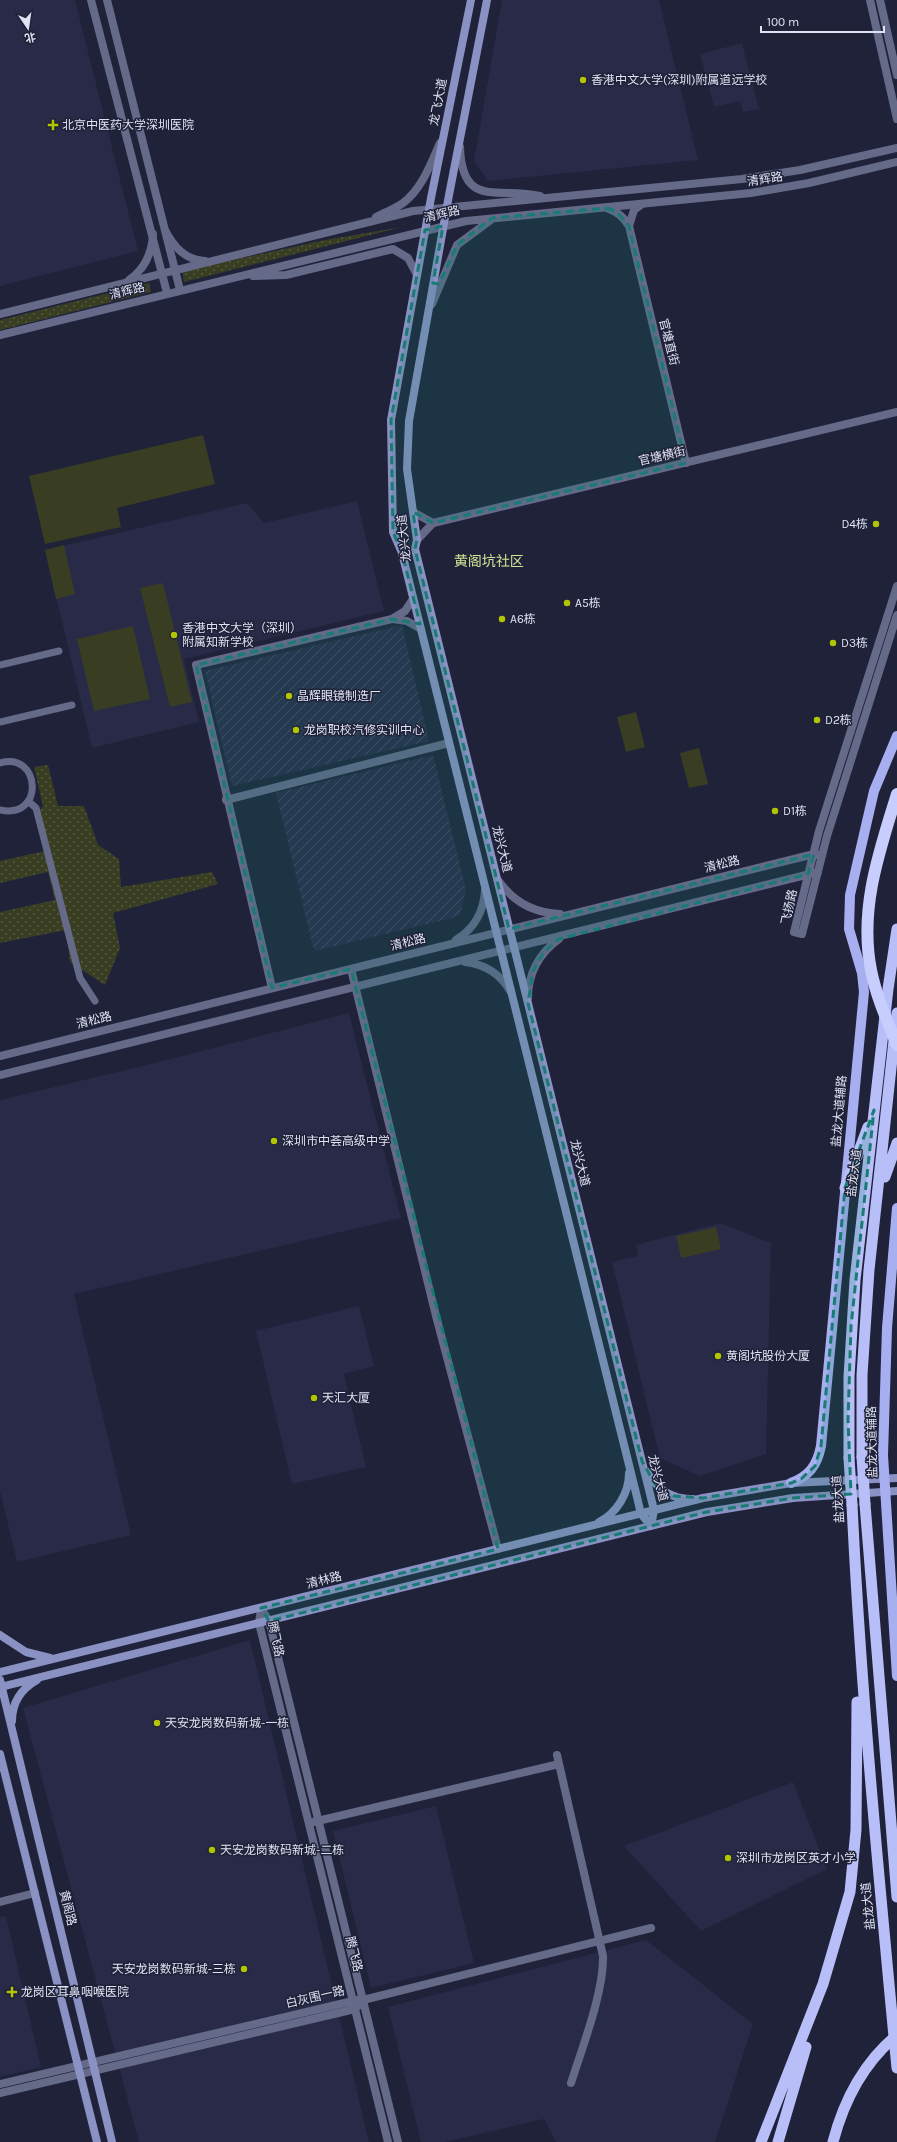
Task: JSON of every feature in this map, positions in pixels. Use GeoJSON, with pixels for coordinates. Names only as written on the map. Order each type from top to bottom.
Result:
{"type":"FeatureCollection","features":[{"type":"Feature","properties":{"kind":"highway"},"geometry":{"type":"LineString","coordinates":[[897,794],[874,875],[867,924],[871,970],[875,988],[897,1045]]}},
{"type":"Feature","properties":{"kind":"highway","name":"盐龙大道"},"geometry":{"type":"LineString","coordinates":[[897,928],[888,989],[850,1326],[848,1458],[852,1505],[858,1631],[870,1792],[897,2068]]}},
{"type":"Feature","properties":{"kind":"highway"},"geometry":{"type":"LineString","coordinates":[[897,1012],[864,1335],[862,1375],[862,1457],[865,1504],[897,1897]]}},
{"type":"Feature","properties":{"kind":"highway"},"geometry":{"type":"LineString","coordinates":[[845,1188],[874,1110]]}},
{"type":"Feature","properties":{"kind":"highway"},"geometry":{"type":"LineString","coordinates":[[878,1197],[897,1143]]}},
{"type":"Feature","properties":{"kind":"highway"},"geometry":{"type":"LineString","coordinates":[[779,2138],[800,2054],[845,1913],[855,1851],[858,1631]]}},
{"type":"Feature","properties":{"kind":"highway"},"geometry":{"type":"LineString","coordinates":[[832,2142],[841,2114],[856,2082],[886,2044],[897,2035]]}},
{"type":"Feature","properties":{"kind":"highway"},"geometry":{"type":"LineString","coordinates":[[762,2142],[800,2054]]}},
{"type":"Feature","properties":{"kind":"main road","name":"龙飞大道"},"geometry":{"type":"LineString","coordinates":[[429,210],[471,0]]}},
{"type":"Feature","properties":{"kind":"main road"},"geometry":{"type":"LineString","coordinates":[[446,208],[487,0]]}},
{"type":"Feature","properties":{"kind":"main road","name":"龙兴大道"},"geometry":{"type":"LineString","coordinates":[[446,208],[409,421],[407,469],[417,540],[415,549],[654,1510],[651,1526]]}},
{"type":"Feature","properties":{"kind":"main road","name":"龙兴大道"},"geometry":{"type":"LineString","coordinates":[[429,210],[391,420],[393,532],[402,553],[641,1514],[651,1526]]}},
{"type":"Feature","properties":{"kind":"main road","name":"盐龙大道辅路"},"geometry":{"type":"LineString","coordinates":[[791,1483],[810,1473],[815,1466],[820,1452],[864,992],[862,973],[849,929],[848,906],[874,791],[897,736]]}},
{"type":"Feature","properties":{"kind":"main road","name":"盐龙大道辅路"},"geometry":{"type":"LineString","coordinates":[[897,1208],[887,1328],[883,1455],[897,1676]]}},
{"type":"Feature","properties":{"kind":"main road"},"geometry":{"type":"LineString","coordinates":[[625,1450],[638,1446]]}},
{"type":"Feature","properties":{"kind":"main road"},"geometry":{"type":"LineString","coordinates":[[642,1461],[655,1484],[663,1491],[688,1499],[704,1498],[791,1483],[897,1478]]}},
{"type":"Feature","properties":{"kind":"main road"},"geometry":{"type":"LineString","coordinates":[[592,1526],[606,1518],[622,1498],[629,1478],[629,1464]]}},
{"type":"Feature","properties":{"kind":"main road"},"geometry":{"type":"LineString","coordinates":[[1,1685],[47,1676],[651,1526],[749,1504],[834,1494],[897,1491]]}},
{"type":"Feature","properties":{"kind":"main road","name":"清林路"},"geometry":{"type":"LineString","coordinates":[[0,1672],[704,1498]]}},
{"type":"Feature","properties":{"kind":"main road"},"geometry":{"type":"LineString","coordinates":[[0,1635],[26,1652],[37,1656],[59,1658]]}},
{"type":"Feature","properties":{"kind":"main road"},"geometry":{"type":"LineString","coordinates":[[12,1732],[13,1708],[18,1697],[25,1688],[47,1676]]}},
{"type":"Feature","properties":{"kind":"main road","name":"黄阁路"},"geometry":{"type":"LineString","coordinates":[[1,1685],[112,2142]]}},
{"type":"Feature","properties":{"kind":"main road"},"geometry":{"type":"LineString","coordinates":[[0,1754],[97,2142]]}},
{"type":"Feature","properties":{"kind":"street"},"geometry":{"type":"LineString","coordinates":[[91,0],[153,234],[167,293]]}},
{"type":"Feature","properties":{"kind":"street"},"geometry":{"type":"LineString","coordinates":[[107,0],[180,290]]}},
{"type":"Feature","properties":{"kind":"street"},"geometry":{"type":"LineString","coordinates":[[870,0],[897,119]]}},
{"type":"Feature","properties":{"kind":"street"},"geometry":{"type":"LineString","coordinates":[[880,0],[897,75]]}},
{"type":"Feature","properties":{"kind":"street"},"geometry":{"type":"LineString","coordinates":[[341,229],[372,218],[402,204],[409,198],[425,176],[443,136]]}},
{"type":"Feature","properties":{"kind":"street"},"geometry":{"type":"LineString","coordinates":[[459,140],[462,170],[466,181],[475,188],[483,192],[525,192],[547,198]]}},
{"type":"Feature","properties":{"kind":"street","name":"清辉路"},"geometry":{"type":"LineString","coordinates":[[0,314],[413,211],[773,175],[897,148]]}},
{"type":"Feature","properties":{"kind":"street","name":"清辉路"},"geometry":{"type":"LineString","coordinates":[[0,335],[236,276],[466,221],[606,208],[781,189],[897,162]]}},
{"type":"Feature","properties":{"kind":"street"},"geometry":{"type":"LineString","coordinates":[[628,226],[634,210],[642,204]]}},
{"type":"Feature","properties":{"kind":"street","name":"官塘直街"},"geometry":{"type":"LineString","coordinates":[[606,208],[617,212],[624,218],[628,226],[686,463]]}},
{"type":"Feature","properties":{"kind":"street"},"geometry":{"type":"LineString","coordinates":[[427,318],[442,278],[457,245],[492,218]]}},
{"type":"Feature","properties":{"kind":"street"},"geometry":{"type":"LineString","coordinates":[[164,230],[182,254],[194,260],[210,262]]}},
{"type":"Feature","properties":{"kind":"street"},"geometry":{"type":"LineString","coordinates":[[125,283],[134,277],[146,262],[153,245],[153,234]]}},
{"type":"Feature","properties":{"kind":"street"},"geometry":{"type":"LineString","coordinates":[[236,276],[286,275],[393,249],[408,258],[417,275]]}},
{"type":"Feature","properties":{"kind":"street","name":"官塘横街"},"geometry":{"type":"LineString","coordinates":[[433,523],[897,412]]}},
{"type":"Feature","properties":{"kind":"street"},"geometry":{"type":"LineString","coordinates":[[413,512],[433,523],[417,540]]}},
{"type":"Feature","properties":{"kind":"street","name":"飞扬路"},"geometry":{"type":"LineString","coordinates":[[897,586],[818,855],[818,872],[802,934],[794,932],[808,874],[818,855],[897,615]]}},
{"type":"Feature","properties":{"kind":"street"},"geometry":{"type":"LineString","coordinates":[[272,988],[226,800],[196,666],[392,619],[404,611],[413,599]]}},
{"type":"Feature","properties":{"kind":"street"},"geometry":{"type":"LineString","coordinates":[[392,619],[407,621],[421,629]]}},
{"type":"Feature","properties":{"kind":"street"},"geometry":{"type":"LineString","coordinates":[[0,665],[59,651]]}},
{"type":"Feature","properties":{"kind":"street"},"geometry":{"type":"LineString","coordinates":[[0,722],[72,705]]}},
{"type":"Feature","properties":{"kind":"street"},"geometry":{"type":"LineString","coordinates":[[226,800],[449,743]]}},
{"type":"Feature","properties":{"kind":"street"},"geometry":{"type":"LineString","coordinates":[[0,763],[10,761],[18,763],[25,768],[31,775],[33,791],[28,801],[17,810],[9,812],[0,810]]}},
{"type":"Feature","properties":{"kind":"street"},"geometry":{"type":"LineString","coordinates":[[28,801],[36,808],[80,978],[95,1001]]}},
{"type":"Feature","properties":{"kind":"street","name":"清松路"},"geometry":{"type":"LineString","coordinates":[[0,1056],[569,914],[818,855]]}},
{"type":"Feature","properties":{"kind":"street"},"geometry":{"type":"LineString","coordinates":[[0,1075],[818,872]]}},
{"type":"Feature","properties":{"kind":"street"},"geometry":{"type":"LineString","coordinates":[[496,878],[505,890],[524,905],[539,911],[569,914]]}},
{"type":"Feature","properties":{"kind":"street"},"geometry":{"type":"LineString","coordinates":[[450,944],[462,936],[478,918],[482,909],[485,888]]}},
{"type":"Feature","properties":{"kind":"street"},"geometry":{"type":"LineString","coordinates":[[528,1003],[529,981],[538,960],[551,944],[569,934]]}},
{"type":"Feature","properties":{"kind":"street"},"geometry":{"type":"LineString","coordinates":[[460,961],[481,965],[492,971],[499,976],[512,994]]}},
{"type":"Feature","properties":{"kind":"street"},"geometry":{"type":"LineString","coordinates":[[351,969],[436,1316],[498,1549]]}},
{"type":"Feature","properties":{"kind":"street","name":"腾飞路"},"geometry":{"type":"LineString","coordinates":[[261,1608],[269,1621],[398,2142]]}},
{"type":"Feature","properties":{"kind":"street","name":"腾飞路"},"geometry":{"type":"LineString","coordinates":[[261,1608],[259,1623],[388,2142]]}},
{"type":"Feature","properties":{"kind":"street"},"geometry":{"type":"LineString","coordinates":[[557,1755],[603,1956],[602,1976],[571,2083]]}},
{"type":"Feature","properties":{"kind":"street"},"geometry":{"type":"LineString","coordinates":[[309,1823],[559,1764]]}},
{"type":"Feature","properties":{"kind":"street"},"geometry":{"type":"LineString","coordinates":[[0,1902],[35,1893]]}},
{"type":"Feature","properties":{"kind":"street"},"geometry":{"type":"LineString","coordinates":[[363,2000],[651,1928]]}},
{"type":"Feature","properties":{"kind":"street","name":"白灰围一路"},"geometry":{"type":"LineString","coordinates":[[0,2084],[79,2069],[95,2070],[354,2005],[363,2000]]}},
{"type":"Feature","properties":{"kind":"street","name":"白灰围一路"},"geometry":{"type":"LineString","coordinates":[[0,2093],[79,2069],[93,2062],[354,2005]]}},
{"type":"Feature","properties":{"kind":"highlighted area"},"geometry":{"type":"Polygon","coordinates":[[[607,208],[617,212],[629,226],[686,463],[433,523],[413,512],[417,540],[415,549],[509,929],[814,854],[808,874],[559,939],[544,952],[533,971],[528,1003],[642,1461],[655,1484],[674,1496],[703,1498],[791,1483],[801,1479],[815,1466],[821,1446],[845,1188],[874,1110],[851,1326],[848,1420],[851,1494],[793,1498],[707,1512],[269,1621],[261,1608],[498,1549],[351,969],[272,988],[196,665],[392,619],[420,624],[402,553],[393,532],[391,420],[425,230],[443,226],[433,283],[439,284],[457,245],[492,218],[607,208]]]}},
{"type":"Feature","properties":{"kind":"shaded area","name":"北京中医药大学深圳医院"},"geometry":{"type":"Polygon","coordinates":[[[0,0],[75,0],[138,251],[0,286],[0,0]]]}},
{"type":"Feature","properties":{"kind":"shaded area","name":"香港中文大学(深圳)附属道远学校"},"geometry":{"type":"Polygon","coordinates":[[[502,0],[659,0],[698,160],[488,181],[474,161],[502,0]]]}},
{"type":"Feature","properties":{"kind":"shaded area"},"geometry":{"type":"Polygon","coordinates":[[[742,43],[759,109],[743,112],[740,101],[714,107],[700,54],[742,43]]]}},
{"type":"Feature","properties":{"kind":"shaded area","name":"香港中文大学（深圳） 附属知新学校"},"geometry":{"type":"Polygon","coordinates":[[[357,501],[384,611],[184,659],[199,722],[92,748],[45,550],[247,503],[264,523],[357,501]]]}},
{"type":"Feature","properties":{"kind":"shaded area"},"geometry":{"type":"Polygon","coordinates":[[[402,625],[429,741],[232,786],[205,671],[402,625]]]}},
{"type":"Feature","properties":{"kind":"shaded area"},"geometry":{"type":"Polygon","coordinates":[[[433,755],[466,890],[460,916],[314,951],[276,793],[433,755]]]}},
{"type":"Feature","properties":{"kind":"shaded area"},"geometry":{"type":"Polygon","coordinates":[[[349,1013],[401,1218],[74,1294],[131,1535],[17,1562],[0,1491],[0,1100],[147,1065],[349,1013]]]}},
{"type":"Feature","properties":{"kind":"shaded area"},"geometry":{"type":"Polygon","coordinates":[[[720,1223],[771,1243],[766,1454],[700,1476],[660,1458],[612,1262],[638,1256],[636,1245],[720,1223]]]}},
{"type":"Feature","properties":{"kind":"shaded area","name":"天汇大厦"},"geometry":{"type":"Polygon","coordinates":[[[359,1306],[374,1366],[344,1374],[366,1467],[292,1484],[256,1331],[359,1306]]]}},
{"type":"Feature","properties":{"kind":"shaded area"},"geometry":{"type":"Polygon","coordinates":[[[250,1640],[369,2142],[139,2142],[23,1708],[250,1640]]]}},
{"type":"Feature","properties":{"kind":"shaded area","name":"深圳市龙岗区英才小学"},"geometry":{"type":"Polygon","coordinates":[[[793,1782],[827,1869],[701,1931],[624,1846],[793,1782]]]}},
{"type":"Feature","properties":{"kind":"shaded area"},"geometry":{"type":"Polygon","coordinates":[[[436,1806],[474,1963],[371,1988],[333,1831],[436,1806]]]}},
{"type":"Feature","properties":{"kind":"shaded area","name":"龙岗区耳鼻咽喉医院"},"geometry":{"type":"Polygon","coordinates":[[[6,1916],[41,2067],[0,2077],[0,1917],[6,1916]]]}},
{"type":"Feature","properties":{"kind":"shaded area"},"geometry":{"type":"Polygon","coordinates":[[[646,1940],[753,2024],[715,2142],[556,2142],[544,2119],[445,2142],[421,2142],[388,2007],[646,1940]]]}},
{"type":"Feature","properties":{"kind":"green space"},"geometry":{"type":"Polygon","coordinates":[[[402,227],[184,282],[182,271],[325,240],[402,227]]]}},
{"type":"Feature","properties":{"kind":"green space"},"geometry":{"type":"Polygon","coordinates":[[[149,283],[151,292],[0,330],[0,320],[149,283]]]}},
{"type":"Feature","properties":{"kind":"green space"},"geometry":{"type":"Polygon","coordinates":[[[203,435],[215,484],[117,508],[121,527],[45,544],[29,476],[203,435]]]}},
{"type":"Feature","properties":{"kind":"green space"},"geometry":{"type":"Polygon","coordinates":[[[64,545],[75,594],[56,599],[45,550],[64,545]]]}},
{"type":"Feature","properties":{"kind":"green space"},"geometry":{"type":"Polygon","coordinates":[[[163,583],[192,702],[170,707],[140,588],[163,583]]]}},
{"type":"Feature","properties":{"kind":"green space"},"geometry":{"type":"Polygon","coordinates":[[[133,626],[150,699],[94,711],[77,639],[133,626]]]}},
{"type":"Feature","properties":{"kind":"green space"},"geometry":{"type":"Polygon","coordinates":[[[636,712],[645,747],[626,752],[617,717],[636,712]]]}},
{"type":"Feature","properties":{"kind":"green space"},"geometry":{"type":"Polygon","coordinates":[[[699,748],[708,784],[689,788],[680,753],[699,748]]]}},
{"type":"Feature","properties":{"kind":"green space"},"geometry":{"type":"Polygon","coordinates":[[[48,765],[58,806],[84,806],[98,845],[119,859],[121,887],[212,872],[218,884],[113,913],[120,948],[105,985],[70,962],[66,930],[0,943],[0,912],[55,900],[48,872],[0,883],[0,861],[45,851],[36,816],[43,806],[34,767],[48,765]]]}},
{"type":"Feature","properties":{"kind":"green space"},"geometry":{"type":"Polygon","coordinates":[[[716,1227],[721,1249],[681,1258],[676,1236],[716,1227]]]}},
{"type":"Feature","properties":{"kind":"place","name":"香港中文大学(深圳)附属道远学校"},"geometry":{"type":"Point","coordinates":[583,80]}},
{"type":"Feature","properties":{"kind":"place","name":"北京中医药大学深圳医院"},"geometry":{"type":"Point","coordinates":[53,125]}},
{"type":"Feature","properties":{"kind":"place","name":"D4栋"},"geometry":{"type":"Point","coordinates":[876,524]}},
{"type":"Feature","properties":{"kind":"place","name":"A5栋"},"geometry":{"type":"Point","coordinates":[567,603]}},
{"type":"Feature","properties":{"kind":"place","name":"A6栋"},"geometry":{"type":"Point","coordinates":[502,619]}},
{"type":"Feature","properties":{"kind":"place","name":"香港中文大学（深圳） 附属知新学校"},"geometry":{"type":"Point","coordinates":[174,635]}},
{"type":"Feature","properties":{"kind":"place","name":"D3栋"},"geometry":{"type":"Point","coordinates":[833,643]}},
{"type":"Feature","properties":{"kind":"place","name":"晶辉眼镜制造厂"},"geometry":{"type":"Point","coordinates":[289,696]}},
{"type":"Feature","properties":{"kind":"place","name":"D2栋"},"geometry":{"type":"Point","coordinates":[817,720]}},
{"type":"Feature","properties":{"kind":"place","name":"龙岗职校汽修实训中心"},"geometry":{"type":"Point","coordinates":[296,730]}},
{"type":"Feature","properties":{"kind":"place","name":"D1栋"},"geometry":{"type":"Point","coordinates":[775,811]}},
{"type":"Feature","properties":{"kind":"place","name":"深圳市中荟高级中学"},"geometry":{"type":"Point","coordinates":[274,1141]}},
{"type":"Feature","properties":{"kind":"place","name":"黄阁坑股份大厦"},"geometry":{"type":"Point","coordinates":[718,1356]}},
{"type":"Feature","properties":{"kind":"place","name":"天汇大厦"},"geometry":{"type":"Point","coordinates":[314,1398]}},
{"type":"Feature","properties":{"kind":"place","name":"天安龙岗数码新城-一栋"},"geometry":{"type":"Point","coordinates":[157,1723]}},
{"type":"Feature","properties":{"kind":"place","name":"天安龙岗数码新城-二栋"},"geometry":{"type":"Point","coordinates":[212,1850]}},
{"type":"Feature","properties":{"kind":"place","name":"深圳市龙岗区英才小学"},"geometry":{"type":"Point","coordinates":[728,1858]}},
{"type":"Feature","properties":{"kind":"place","name":"天安龙岗数码新城-三栋"},"geometry":{"type":"Point","coordinates":[244,1969]}},
{"type":"Feature","properties":{"kind":"place","name":"龙岗区耳鼻咽喉医院"},"geometry":{"type":"Point","coordinates":[12,1992]}},
{"type":"Feature","properties":{"kind":"district","name":"黄阁坑社区"},"geometry":{"type":"Point","coordinates":[489,561]}}]}
